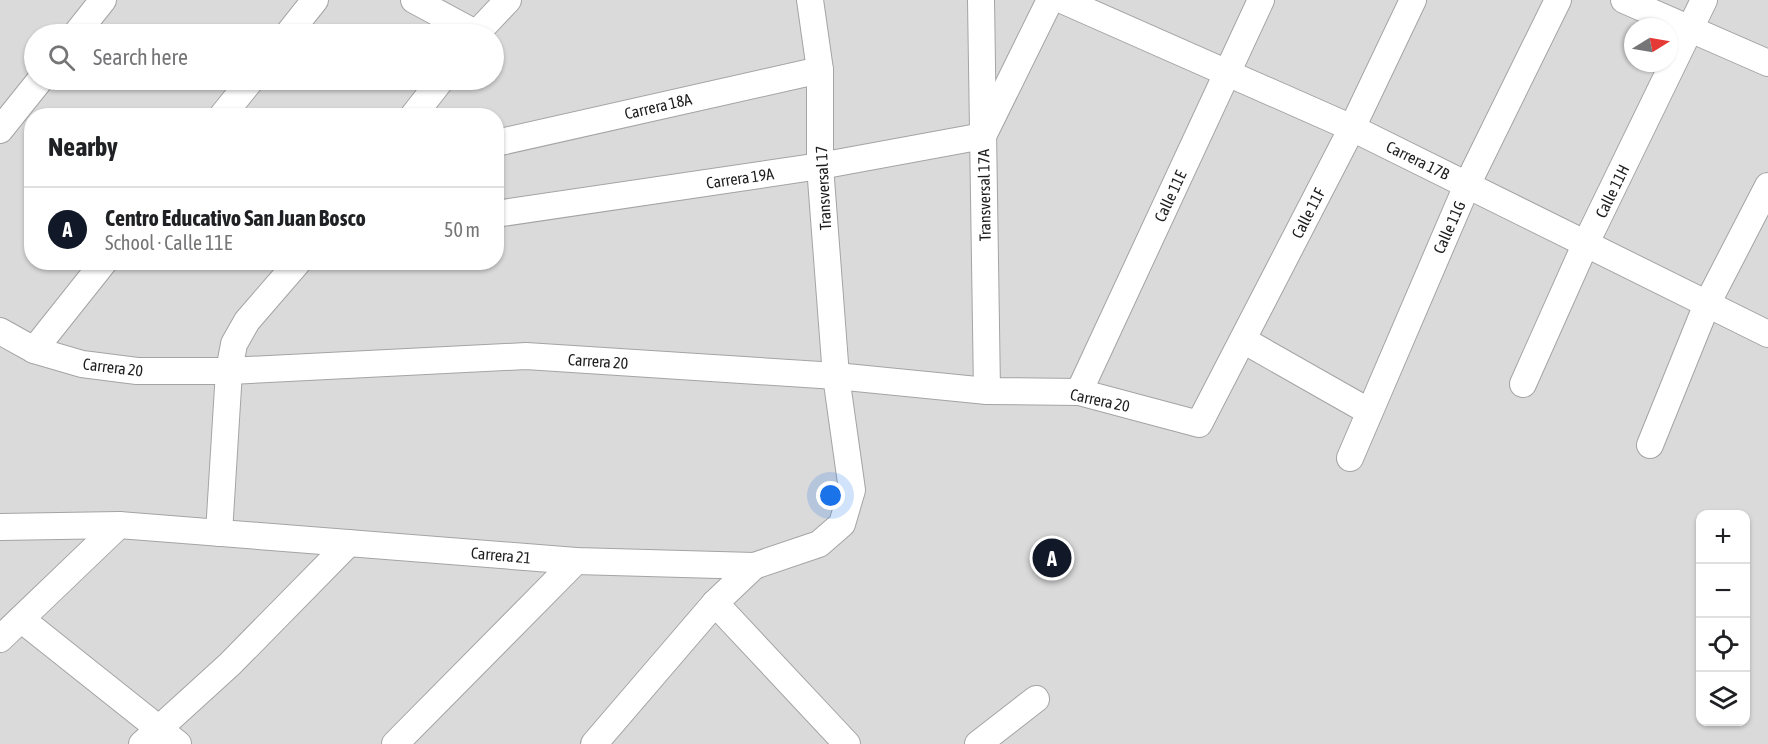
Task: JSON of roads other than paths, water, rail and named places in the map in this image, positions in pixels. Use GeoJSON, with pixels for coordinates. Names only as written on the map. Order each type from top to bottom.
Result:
{"type":"FeatureCollection","features":[{"type":"Feature","properties":{"kind":"street"},"geometry":{"type":"LineString","coordinates":[[84,24],[103,0]]}},
{"type":"Feature","properties":{"kind":"street"},"geometry":{"type":"LineString","coordinates":[[296,24],[315,0]]}},
{"type":"Feature","properties":{"kind":"street"},"geometry":{"type":"LineString","coordinates":[[414,0],[458,24]]}},
{"type":"Feature","properties":{"kind":"street"},"geometry":{"type":"LineString","coordinates":[[485,24],[508,0]]}},
{"type":"Feature","properties":{"kind":"street","name":"Transversal 17"},"geometry":{"type":"LineString","coordinates":[[810,0],[820,69],[820,166],[836,376]]}},
{"type":"Feature","properties":{"kind":"street","name":"Transversal 17A"},"geometry":{"type":"LineString","coordinates":[[981,0],[987,391]]}},
{"type":"Feature","properties":{"kind":"street"},"geometry":{"type":"LineString","coordinates":[[983,136],[1050,0]]}},
{"type":"Feature","properties":{"kind":"street","name":"Carrera 17B"},"geometry":{"type":"LineString","coordinates":[[1062,0],[1352,128],[1468,183],[1585,245],[1768,334]]}},
{"type":"Feature","properties":{"kind":"street","name":"Calle 11E"},"geometry":{"type":"LineString","coordinates":[[1079,392],[1261,0]]}},
{"type":"Feature","properties":{"kind":"street","name":"Calle 11F"},"geometry":{"type":"LineString","coordinates":[[1199,423],[1352,128],[1413,0]]}},
{"type":"Feature","properties":{"kind":"street","name":"Calle 11G"},"geometry":{"type":"LineString","coordinates":[[1350,458],[1368,411],[1468,183],[1558,0]]}},
{"type":"Feature","properties":{"kind":"street"},"geometry":{"type":"LineString","coordinates":[[1624,0],[1768,63]]}},
{"type":"Feature","properties":{"kind":"street","name":"Calle 11H"},"geometry":{"type":"LineString","coordinates":[[1523,384],[1585,245],[1704,0]]}},
{"type":"Feature","properties":{"kind":"street","name":"Carrera 18A"},"geometry":{"type":"LineString","coordinates":[[504,141],[820,69]]}},
{"type":"Feature","properties":{"kind":"street"},"geometry":{"type":"LineString","coordinates":[[0,129],[32,90]]}},
{"type":"Feature","properties":{"kind":"street"},"geometry":{"type":"LineString","coordinates":[[228,108],[243,90]]}},
{"type":"Feature","properties":{"kind":"street"},"geometry":{"type":"LineString","coordinates":[[419,108],[433,90]]}},
{"type":"Feature","properties":{"kind":"street","name":"Carrera 19A"},"geometry":{"type":"LineString","coordinates":[[504,213],[820,166],[983,136]]}},
{"type":"Feature","properties":{"kind":"street"},"geometry":{"type":"LineString","coordinates":[[1650,445],[1707,304],[1768,186]]}},
{"type":"Feature","properties":{"kind":"street"},"geometry":{"type":"LineString","coordinates":[[34,350],[98,270]]}},
{"type":"Feature","properties":{"kind":"street"},"geometry":{"type":"LineString","coordinates":[[219,533],[229,371],[234,344],[247,321],[291,270]]}},
{"type":"Feature","properties":{"kind":"street","name":"Carrera 20"},"geometry":{"type":"LineString","coordinates":[[0,331],[34,350],[82,364],[137,371],[229,371],[526,356],[836,376],[987,391],[1079,392],[1199,423]]}},
{"type":"Feature","properties":{"kind":"street"},"geometry":{"type":"LineString","coordinates":[[1243,340],[1368,411]]}},
{"type":"Feature","properties":{"kind":"street","name":"Carrera 21"},"geometry":{"type":"LineString","coordinates":[[0,527],[119,525],[576,561],[754,566],[819,544],[842,524],[852,490],[836,376]]}},
{"type":"Feature","properties":{"kind":"street"},"geometry":{"type":"LineString","coordinates":[[0,639],[119,525]]}},
{"type":"Feature","properties":{"kind":"street"},"geometry":{"type":"LineString","coordinates":[[150,736],[230,664],[348,543]]}},
{"type":"Feature","properties":{"kind":"street"},"geometry":{"type":"LineString","coordinates":[[395,744],[576,561]]}},
{"type":"Feature","properties":{"kind":"street"},"geometry":{"type":"LineString","coordinates":[[594,744],[715,603],[754,566]]}},
{"type":"Feature","properties":{"kind":"street"},"geometry":{"type":"LineString","coordinates":[[715,603],[847,744]]}},
{"type":"Feature","properties":{"kind":"street"},"geometry":{"type":"LineString","coordinates":[[21,619],[150,736],[178,744]]}},
{"type":"Feature","properties":{"kind":"street"},"geometry":{"type":"LineString","coordinates":[[978,744],[1036,699]]}},
{"type":"Feature","properties":{"kind":"place","name":"Centro Educativo San Juan Bosco"},"geometry":{"type":"Point","coordinates":[1052,558]}}]}
